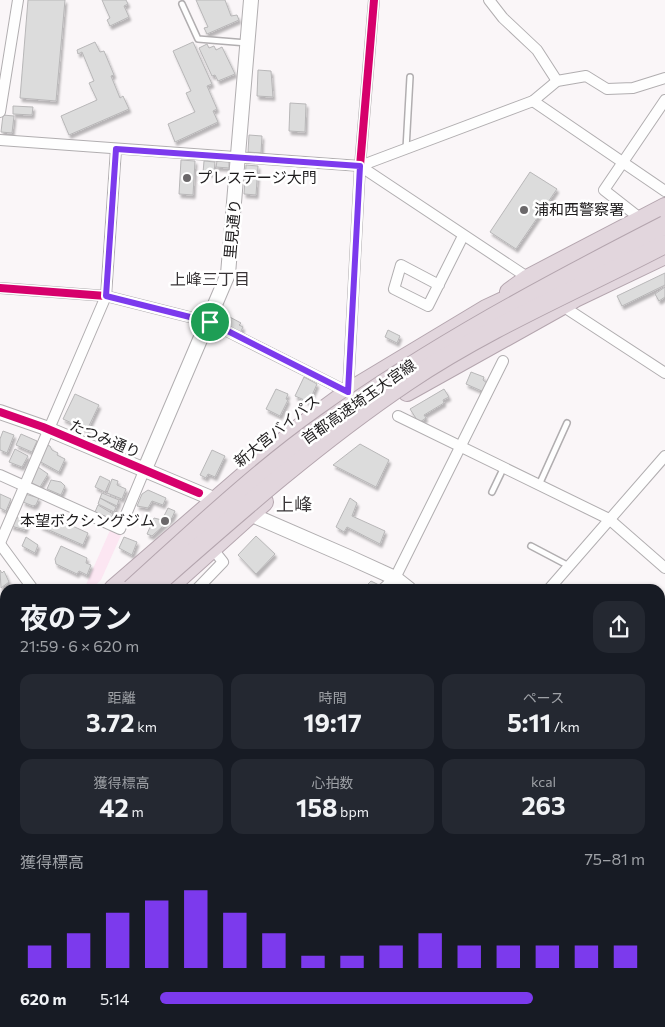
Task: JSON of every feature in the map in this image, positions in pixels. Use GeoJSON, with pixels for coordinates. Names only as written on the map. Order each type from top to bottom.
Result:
{"type":"FeatureCollection","features":[{"type":"Feature","properties":{"kind":"highway"},"geometry":{"type":"LineString","coordinates":[[535,281],[665,207]]}},
{"type":"Feature","properties":{"kind":"highway"},"geometry":{"type":"LineString","coordinates":[[535,281],[665,224]]}},
{"type":"Feature","properties":{"kind":"highway","name":"首都高速埼玉大宮線"},"geometry":{"type":"LineString","coordinates":[[137,584],[278,460],[325,424],[397,374],[448,341],[526,297],[665,224]]}},
{"type":"Feature","properties":{"kind":"highway"},"geometry":{"type":"LineString","coordinates":[[173,584],[340,436],[369,416],[418,384],[665,246]]}},
{"type":"Feature","properties":{"kind":"highway","name":"首都高速埼玉大宮線"},"geometry":{"type":"LineString","coordinates":[[158,584],[287,470],[408,381],[456,351],[665,246]]}},
{"type":"Feature","properties":{"kind":"highway"},"geometry":{"type":"LineString","coordinates":[[567,302],[665,255]]}},
{"type":"Feature","properties":{"kind":"highway","name":"新大宮バイパス"},"geometry":{"type":"LineString","coordinates":[[119,584],[299,428],[348,392],[535,281]]}},
{"type":"Feature","properties":{"kind":"street"},"geometry":{"type":"LineString","coordinates":[[0,112],[18,0]]}},
{"type":"Feature","properties":{"kind":"street","name":"里見通り"},"geometry":{"type":"LineString","coordinates":[[144,471],[210,322],[228,274],[251,0]]}},
{"type":"Feature","properties":{"kind":"street"},"geometry":{"type":"LineString","coordinates":[[0,288],[106,296],[210,322],[348,392],[360,166],[374,0]]}},
{"type":"Feature","properties":{"kind":"street"},"geometry":{"type":"LineString","coordinates":[[489,0],[503,18],[537,50],[557,81]]}},
{"type":"Feature","properties":{"kind":"street"},"geometry":{"type":"LineString","coordinates":[[0,140],[360,166],[533,101],[557,81],[586,76],[607,90],[633,88],[665,78]]}},
{"type":"Feature","properties":{"kind":"street"},"geometry":{"type":"LineString","coordinates":[[641,219],[604,190],[665,100]]}},
{"type":"Feature","properties":{"kind":"street"},"geometry":{"type":"LineString","coordinates":[[533,101],[665,191]]}},
{"type":"Feature","properties":{"kind":"street"},"geometry":{"type":"LineString","coordinates":[[29,584],[0,543],[23,485],[106,296],[116,149]]}},
{"type":"Feature","properties":{"kind":"street"},"geometry":{"type":"LineString","coordinates":[[360,166],[463,236],[535,281]]}},
{"type":"Feature","properties":{"kind":"street"},"geometry":{"type":"LineString","coordinates":[[439,285],[400,265],[394,289],[428,306],[439,285],[463,236]]}},
{"type":"Feature","properties":{"kind":"street"},"geometry":{"type":"LineString","coordinates":[[567,302],[665,373]]}},
{"type":"Feature","properties":{"kind":"street"},"geometry":{"type":"LineString","coordinates":[[388,584],[395,578],[503,361]]}},
{"type":"Feature","properties":{"kind":"street","name":"たつみ通り"},"geometry":{"type":"LineString","coordinates":[[0,413],[48,430],[250,514],[395,578],[403,584]]}},
{"type":"Feature","properties":{"kind":"street"},"geometry":{"type":"LineString","coordinates":[[398,416],[609,519],[665,568]]}},
{"type":"Feature","properties":{"kind":"street"},"geometry":{"type":"LineString","coordinates":[[554,584],[665,456]]}},
{"type":"Feature","properties":{"kind":"street"},"geometry":{"type":"LineString","coordinates":[[0,475],[120,529],[144,471]]}},
{"type":"Feature","properties":{"kind":"street"},"geometry":{"type":"LineString","coordinates":[[204,584],[223,562],[212,548]]}},
{"type":"Feature","properties":{"kind":"lane"},"geometry":{"type":"LineString","coordinates":[[182,4],[198,39],[248,43]]}},
{"type":"Feature","properties":{"kind":"lane"},"geometry":{"type":"LineString","coordinates":[[406,149],[410,77]]}},
{"type":"Feature","properties":{"kind":"lane"},"geometry":{"type":"LineString","coordinates":[[539,485],[568,422]]}},
{"type":"Feature","properties":{"kind":"lane"},"geometry":{"type":"LineString","coordinates":[[492,492],[504,468]]}},
{"type":"Feature","properties":{"kind":"lane"},"geometry":{"type":"LineString","coordinates":[[531,546],[569,566]]}},
{"type":"Feature","properties":{"kind":"shaded area"},"geometry":{"type":"Polygon","coordinates":[[[111,528],[122,533],[101,580],[97,584],[86,584],[111,528]]]}},
{"type":"Feature","properties":{"kind":"building"},"geometry":{"type":"Polygon","coordinates":[[[28,0],[65,0],[56,101],[20,98],[28,0]]]}},
{"type":"Feature","properties":{"kind":"building"},"geometry":{"type":"Polygon","coordinates":[[[102,0],[126,0],[128,4],[124,6],[129,17],[110,26],[107,20],[110,18],[102,0]]]}},
{"type":"Feature","properties":{"kind":"building"},"geometry":{"type":"Polygon","coordinates":[[[196,0],[225,0],[231,16],[237,15],[239,20],[207,34],[204,28],[208,27],[196,0]]]}},
{"type":"Feature","properties":{"kind":"building"},"geometry":{"type":"Polygon","coordinates":[[[95,42],[100,52],[104,51],[114,75],[111,76],[120,98],[123,96],[129,109],[69,135],[61,116],[97,100],[89,83],[94,81],[82,52],[78,54],[77,50],[95,42]]]}},
{"type":"Feature","properties":{"kind":"building"},"geometry":{"type":"Polygon","coordinates":[[[193,42],[212,84],[207,86],[217,109],[213,111],[218,122],[175,142],[168,124],[195,112],[186,93],[191,91],[173,51],[193,42]]]}},
{"type":"Feature","properties":{"kind":"building"},"geometry":{"type":"Polygon","coordinates":[[[207,44],[209,48],[214,46],[216,50],[222,47],[235,74],[218,81],[215,75],[212,76],[199,48],[207,44]]]}},
{"type":"Feature","properties":{"kind":"building"},"geometry":{"type":"Polygon","coordinates":[[[258,70],[271,71],[273,97],[257,96],[258,70]]]}},
{"type":"Feature","properties":{"kind":"building"},"geometry":{"type":"Polygon","coordinates":[[[290,103],[306,104],[305,132],[289,131],[290,103]]]}},
{"type":"Feature","properties":{"kind":"building"},"geometry":{"type":"Polygon","coordinates":[[[13,106],[33,107],[32,115],[13,114],[13,106]]]}},
{"type":"Feature","properties":{"kind":"building"},"geometry":{"type":"Polygon","coordinates":[[[3,115],[14,116],[12,133],[1,132],[3,115]]]}},
{"type":"Feature","properties":{"kind":"building"},"geometry":{"type":"Polygon","coordinates":[[[249,135],[262,136],[261,153],[248,152],[249,135]]]}},
{"type":"Feature","properties":{"kind":"building","name":"プレステージ大門"},"geometry":{"type":"Polygon","coordinates":[[[181,160],[195,161],[193,195],[179,194],[181,160]]]}},
{"type":"Feature","properties":{"kind":"building"},"geometry":{"type":"Polygon","coordinates":[[[204,161],[215,162],[214,173],[203,173],[204,161]]]}},
{"type":"Feature","properties":{"kind":"building"},"geometry":{"type":"Polygon","coordinates":[[[217,161],[229,161],[229,168],[216,167],[217,161]]]}},
{"type":"Feature","properties":{"kind":"building"},"geometry":{"type":"Polygon","coordinates":[[[246,165],[258,166],[256,195],[244,194],[246,165]]]}},
{"type":"Feature","properties":{"kind":"building","name":"浦和西警察署"},"geometry":{"type":"Polygon","coordinates":[[[530,172],[557,189],[516,249],[490,232],[530,172]]]}},
{"type":"Feature","properties":{"kind":"building"},"geometry":{"type":"Polygon","coordinates":[[[665,273],[665,285],[622,306],[617,296],[665,273]]]}},
{"type":"Feature","properties":{"kind":"building"},"geometry":{"type":"Polygon","coordinates":[[[665,287],[665,297],[659,301],[655,294],[665,287]]]}},
{"type":"Feature","properties":{"kind":"building"},"geometry":{"type":"Polygon","coordinates":[[[226,315],[241,323],[239,325],[243,327],[239,335],[221,325],[226,315]]]}},
{"type":"Feature","properties":{"kind":"building"},"geometry":{"type":"Polygon","coordinates":[[[388,330],[400,336],[397,343],[385,337],[388,330]]]}},
{"type":"Feature","properties":{"kind":"building"},"geometry":{"type":"Polygon","coordinates":[[[471,372],[484,377],[483,380],[487,383],[484,392],[466,384],[471,372]]]}},
{"type":"Feature","properties":{"kind":"building"},"geometry":{"type":"Polygon","coordinates":[[[304,377],[317,384],[309,402],[295,396],[304,377]]]}},
{"type":"Feature","properties":{"kind":"building"},"geometry":{"type":"Polygon","coordinates":[[[276,389],[288,394],[286,399],[288,400],[280,416],[266,409],[276,389]]]}},
{"type":"Feature","properties":{"kind":"building"},"geometry":{"type":"Polygon","coordinates":[[[444,389],[449,397],[443,400],[444,403],[424,415],[426,418],[420,422],[417,420],[410,409],[444,389]]]}},
{"type":"Feature","properties":{"kind":"building"},"geometry":{"type":"Polygon","coordinates":[[[75,394],[99,405],[87,430],[63,419],[75,394]]]}},
{"type":"Feature","properties":{"kind":"building"},"geometry":{"type":"Polygon","coordinates":[[[3,431],[14,435],[7,453],[0,450],[0,439],[3,431]]]}},
{"type":"Feature","properties":{"kind":"building"},"geometry":{"type":"Polygon","coordinates":[[[21,434],[37,441],[32,452],[16,445],[21,434]]]}},
{"type":"Feature","properties":{"kind":"building"},"geometry":{"type":"Polygon","coordinates":[[[360,444],[389,460],[376,487],[333,465],[360,444]]]}},
{"type":"Feature","properties":{"kind":"building"},"geometry":{"type":"Polygon","coordinates":[[[46,445],[50,446],[52,450],[58,453],[57,455],[65,459],[59,472],[39,461],[46,445]]]}},
{"type":"Feature","properties":{"kind":"building"},"geometry":{"type":"Polygon","coordinates":[[[15,449],[28,456],[22,467],[9,462],[15,449]]]}},
{"type":"Feature","properties":{"kind":"building"},"geometry":{"type":"Polygon","coordinates":[[[212,450],[225,456],[215,477],[208,474],[206,478],[200,475],[212,450]]]}},
{"type":"Feature","properties":{"kind":"building"},"geometry":{"type":"Polygon","coordinates":[[[38,467],[48,474],[40,487],[30,482],[38,467]]]}},
{"type":"Feature","properties":{"kind":"building"},"geometry":{"type":"Polygon","coordinates":[[[100,476],[110,481],[105,492],[95,487],[100,476]]]}},
{"type":"Feature","properties":{"kind":"building"},"geometry":{"type":"Polygon","coordinates":[[[112,479],[118,481],[117,485],[126,489],[122,499],[107,493],[112,479]]]}},
{"type":"Feature","properties":{"kind":"building"},"geometry":{"type":"Polygon","coordinates":[[[51,480],[61,482],[65,486],[61,495],[47,489],[51,480]]]}},
{"type":"Feature","properties":{"kind":"building"},"geometry":{"type":"Polygon","coordinates":[[[148,490],[166,498],[163,505],[152,501],[148,508],[137,506],[142,494],[148,490]]]}},
{"type":"Feature","properties":{"kind":"building"},"geometry":{"type":"Polygon","coordinates":[[[102,493],[119,500],[117,506],[100,498],[102,493]]]}},
{"type":"Feature","properties":{"kind":"building"},"geometry":{"type":"Polygon","coordinates":[[[0,494],[11,499],[6,511],[0,508],[0,494]]]}},
{"type":"Feature","properties":{"kind":"building"},"geometry":{"type":"Polygon","coordinates":[[[25,494],[39,498],[36,505],[33,506],[23,502],[25,494]]]}},
{"type":"Feature","properties":{"kind":"building"},"geometry":{"type":"Polygon","coordinates":[[[100,498],[116,507],[114,512],[98,504],[100,498]]]}},
{"type":"Feature","properties":{"kind":"building"},"geometry":{"type":"Polygon","coordinates":[[[350,498],[357,503],[352,516],[385,531],[380,544],[347,527],[344,532],[336,527],[350,498]]]}},
{"type":"Feature","properties":{"kind":"building"},"geometry":{"type":"Polygon","coordinates":[[[98,505],[113,514],[111,519],[95,512],[98,505]]]}},
{"type":"Feature","properties":{"kind":"building"},"geometry":{"type":"Polygon","coordinates":[[[168,508],[175,511],[172,518],[152,536],[147,534],[154,518],[162,520],[168,508]]]}},
{"type":"Feature","properties":{"kind":"building"},"geometry":{"type":"Polygon","coordinates":[[[46,514],[88,533],[83,545],[40,526],[46,514]]]}},
{"type":"Feature","properties":{"kind":"building"},"geometry":{"type":"Polygon","coordinates":[[[15,517],[28,521],[25,530],[11,526],[15,517]]]}},
{"type":"Feature","properties":{"kind":"building"},"geometry":{"type":"Polygon","coordinates":[[[256,536],[275,554],[256,574],[238,555],[256,536]]]}},
{"type":"Feature","properties":{"kind":"building"},"geometry":{"type":"Polygon","coordinates":[[[26,537],[38,545],[35,553],[22,546],[26,537]]]}},
{"type":"Feature","properties":{"kind":"building"},"geometry":{"type":"Polygon","coordinates":[[[124,537],[137,542],[132,555],[119,548],[124,537]]]}},
{"type":"Feature","properties":{"kind":"building"},"geometry":{"type":"Polygon","coordinates":[[[61,546],[87,558],[86,563],[91,565],[87,575],[79,571],[77,574],[56,564],[55,559],[61,546]]]}},
{"type":"Feature","properties":{"kind":"building"},"geometry":{"type":"Polygon","coordinates":[[[0,570],[2,573],[4,571],[9,582],[1,584],[0,570]]]}},
{"type":"Feature","properties":{"kind":"cycle path"},"geometry":{"type":"LineString","coordinates":[[0,288],[106,296],[209,322],[348,392],[360,166],[374,0]]}},
{"type":"Feature","properties":{"kind":"cycle path"},"geometry":{"type":"LineString","coordinates":[[0,412],[43,427],[199,493]]}},
{"type":"Feature","properties":{"kind":"place","name":"プレステージ大門"},"geometry":{"type":"Point","coordinates":[187,178]}},
{"type":"Feature","properties":{"kind":"place","name":"浦和西警察署"},"geometry":{"type":"Point","coordinates":[524,210]}},
{"type":"Feature","properties":{"kind":"place","name":"本望ボクシングジム"},"geometry":{"type":"Point","coordinates":[165,521]}},
{"type":"Feature","properties":{"kind":"district","name":"上峰三丁目"},"geometry":{"type":"Point","coordinates":[210,279]}},
{"type":"Feature","properties":{"kind":"district","name":"上峰"},"geometry":{"type":"Point","coordinates":[294,505]}},
{"type":"Feature","properties":{"kind":"route"},"geometry":{"type":"LineString","coordinates":[[116,149],[360,166],[348,392],[210,322],[106,296],[116,149]]}}]}
